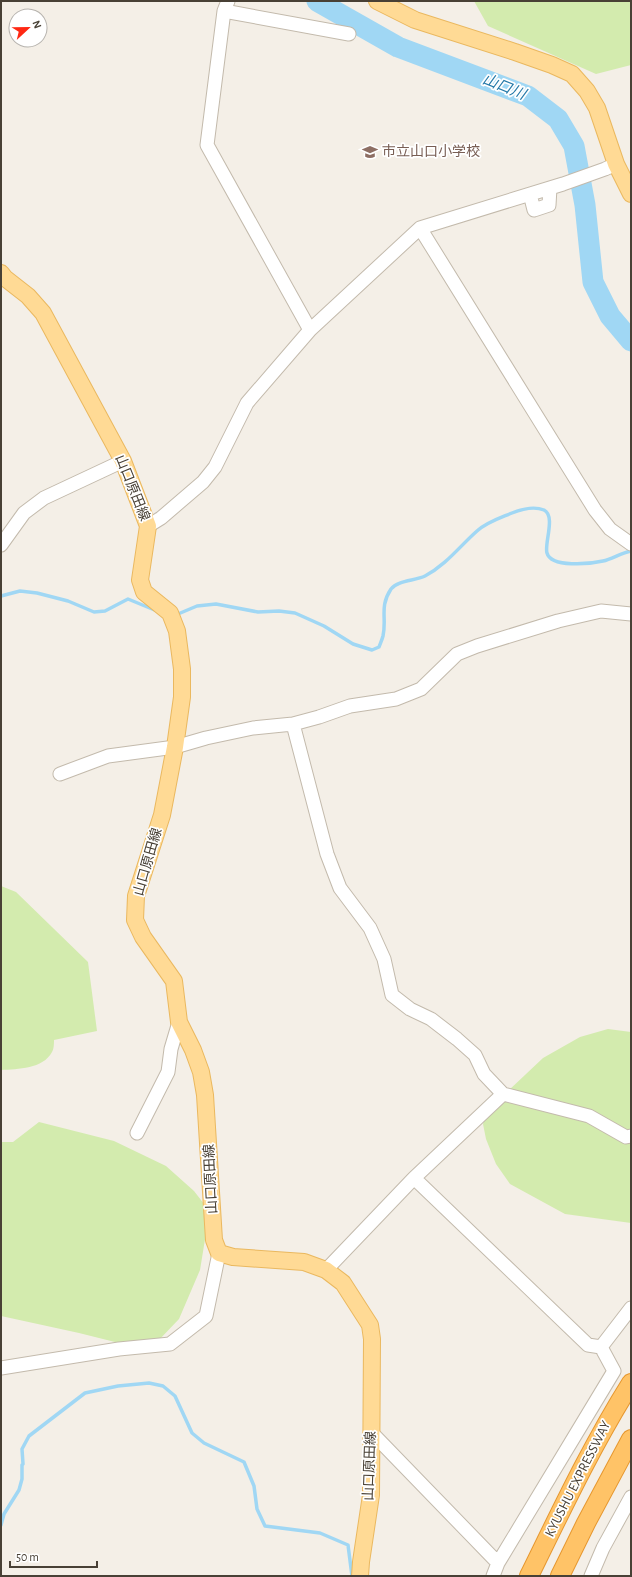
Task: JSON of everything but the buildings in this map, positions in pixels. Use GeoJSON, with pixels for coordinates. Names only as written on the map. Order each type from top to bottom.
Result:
{"type":"FeatureCollection","features":[{"type":"Feature","properties":{"kind":"highway","name":"KYUSHU EXPRESSWAY"},"geometry":{"type":"LineString","coordinates":[[529,1576],[595,1445],[631,1383]]}},
{"type":"Feature","properties":{"kind":"highway","name":"KYUSHU EXPRESSWAY"},"geometry":{"type":"LineString","coordinates":[[560,1576],[586,1523],[631,1439]]}},
{"type":"Feature","properties":{"kind":"main road"},"geometry":{"type":"LineString","coordinates":[[377,1],[415,20],[522,54],[572,74],[587,91],[597,108],[611,166],[631,194]]}},
{"type":"Feature","properties":{"kind":"main road","name":"山口原田線"},"geometry":{"type":"LineString","coordinates":[[1,273],[4,278],[28,296],[43,313],[123,461],[148,526],[140,580],[144,592],[170,613],[177,631],[182,669],[182,697],[175,747],[162,815],[136,896],[135,920],[143,937],[174,982],[179,1022],[193,1050],[201,1072],[204,1087],[214,1240],[219,1253],[233,1257],[304,1262],[326,1270],[342,1283],[370,1324],[372,1339],[371,1494],[360,1576]]}},
{"type":"Feature","properties":{"kind":"street"},"geometry":{"type":"LineString","coordinates":[[310,330],[207,145],[226,6],[349,34]]}},
{"type":"Feature","properties":{"kind":"street"},"geometry":{"type":"LineString","coordinates":[[148,526],[166,514],[203,482],[215,467],[247,403],[310,330],[420,228],[563,184],[611,166]]}},
{"type":"Feature","properties":{"kind":"street"},"geometry":{"type":"LineString","coordinates":[[420,228],[595,510],[610,529],[631,544]]}},
{"type":"Feature","properties":{"kind":"street"},"geometry":{"type":"LineString","coordinates":[[1,545],[24,514],[44,498],[123,461]]}},
{"type":"Feature","properties":{"kind":"street"},"geometry":{"type":"LineString","coordinates":[[60,774],[108,756],[175,747],[206,738],[253,728],[293,724],[350,706],[396,699],[421,689],[457,654],[477,646],[558,621],[601,611],[631,614]]}},
{"type":"Feature","properties":{"kind":"street"},"geometry":{"type":"LineString","coordinates":[[293,724],[327,854],[340,888],[370,928],[384,958],[392,994],[410,1009],[431,1020],[457,1039],[475,1055],[484,1074],[503,1094],[589,1116],[626,1137],[631,1136]]}},
{"type":"Feature","properties":{"kind":"street"},"geometry":{"type":"LineString","coordinates":[[137,1133],[168,1072],[171,1049],[179,1022]]}},
{"type":"Feature","properties":{"kind":"street"},"geometry":{"type":"LineString","coordinates":[[326,1270],[414,1178],[503,1094]]}},
{"type":"Feature","properties":{"kind":"street"},"geometry":{"type":"LineString","coordinates":[[414,1178],[588,1345],[601,1348],[614,1371],[498,1563],[493,1576]]}},
{"type":"Feature","properties":{"kind":"street"},"geometry":{"type":"LineString","coordinates":[[1,1368],[119,1349],[170,1344],[206,1316],[219,1253]]}},
{"type":"Feature","properties":{"kind":"street"},"geometry":{"type":"LineString","coordinates":[[601,1348],[631,1308]]}},
{"type":"Feature","properties":{"kind":"street"},"geometry":{"type":"LineString","coordinates":[[372,1433],[498,1563]]}},
{"type":"Feature","properties":{"kind":"street"},"geometry":{"type":"LineString","coordinates":[[591,1576],[603,1548],[631,1497]]}},
{"type":"Feature","properties":{"kind":"green space"},"geometry":{"type":"Polygon","coordinates":[[[474,1],[631,1],[631,65],[596,74],[488,26],[474,1]]]}},
{"type":"Feature","properties":{"kind":"green space"},"geometry":{"type":"Polygon","coordinates":[[[1,886],[16,892],[88,962],[97,1031],[54,1040],[54,1048],[48,1058],[36,1065],[1,1070],[1,886]]]}},
{"type":"Feature","properties":{"kind":"green space"},"geometry":{"type":"Polygon","coordinates":[[[608,1029],[631,1032],[631,1223],[565,1214],[510,1184],[496,1164],[486,1139],[483,1124],[488,1110],[543,1058],[580,1037],[608,1029]]]}},
{"type":"Feature","properties":{"kind":"green space"},"geometry":{"type":"Polygon","coordinates":[[[39,1122],[114,1141],[166,1166],[194,1191],[208,1209],[209,1215],[200,1270],[179,1319],[158,1341],[131,1346],[1,1316],[1,1142],[13,1142],[39,1122]]]}},
{"type":"Feature","properties":{"kind":"waterway","name":"山口川"},"geometry":{"type":"LineString","coordinates":[[317,1],[398,47],[528,96],[558,119],[574,146],[585,205],[593,282],[610,316],[631,341]]}},
{"type":"Feature","properties":{"kind":"waterway"},"geometry":{"type":"LineString","coordinates":[[175,614],[197,606],[216,604],[258,612],[279,611],[295,613],[324,626],[353,644],[372,650],[379,647],[383,637],[385,601],[387,595],[394,586],[402,582],[421,578],[433,572],[485,525],[512,513],[532,508],[544,510],[547,513],[549,518],[547,553],[550,558],[556,561],[572,564],[597,562],[631,551]]}},
{"type":"Feature","properties":{"kind":"waterway"},"geometry":{"type":"LineString","coordinates":[[1,596],[20,591],[37,593],[68,601],[94,612],[105,611],[128,599],[157,611]]}},
{"type":"Feature","properties":{"kind":"waterway"},"geometry":{"type":"LineString","coordinates":[[1,1525],[4,1514],[19,1490],[22,1479],[22,1449],[29,1436],[85,1393],[118,1386],[149,1383],[163,1386],[175,1396],[192,1433],[204,1443],[244,1462],[254,1486],[257,1509],[265,1526],[320,1533],[348,1545],[352,1576]]}},
{"type":"Feature","properties":{"kind":"place","name":"市立山口小学校"},"geometry":{"type":"Point","coordinates":[370,152]}}]}
